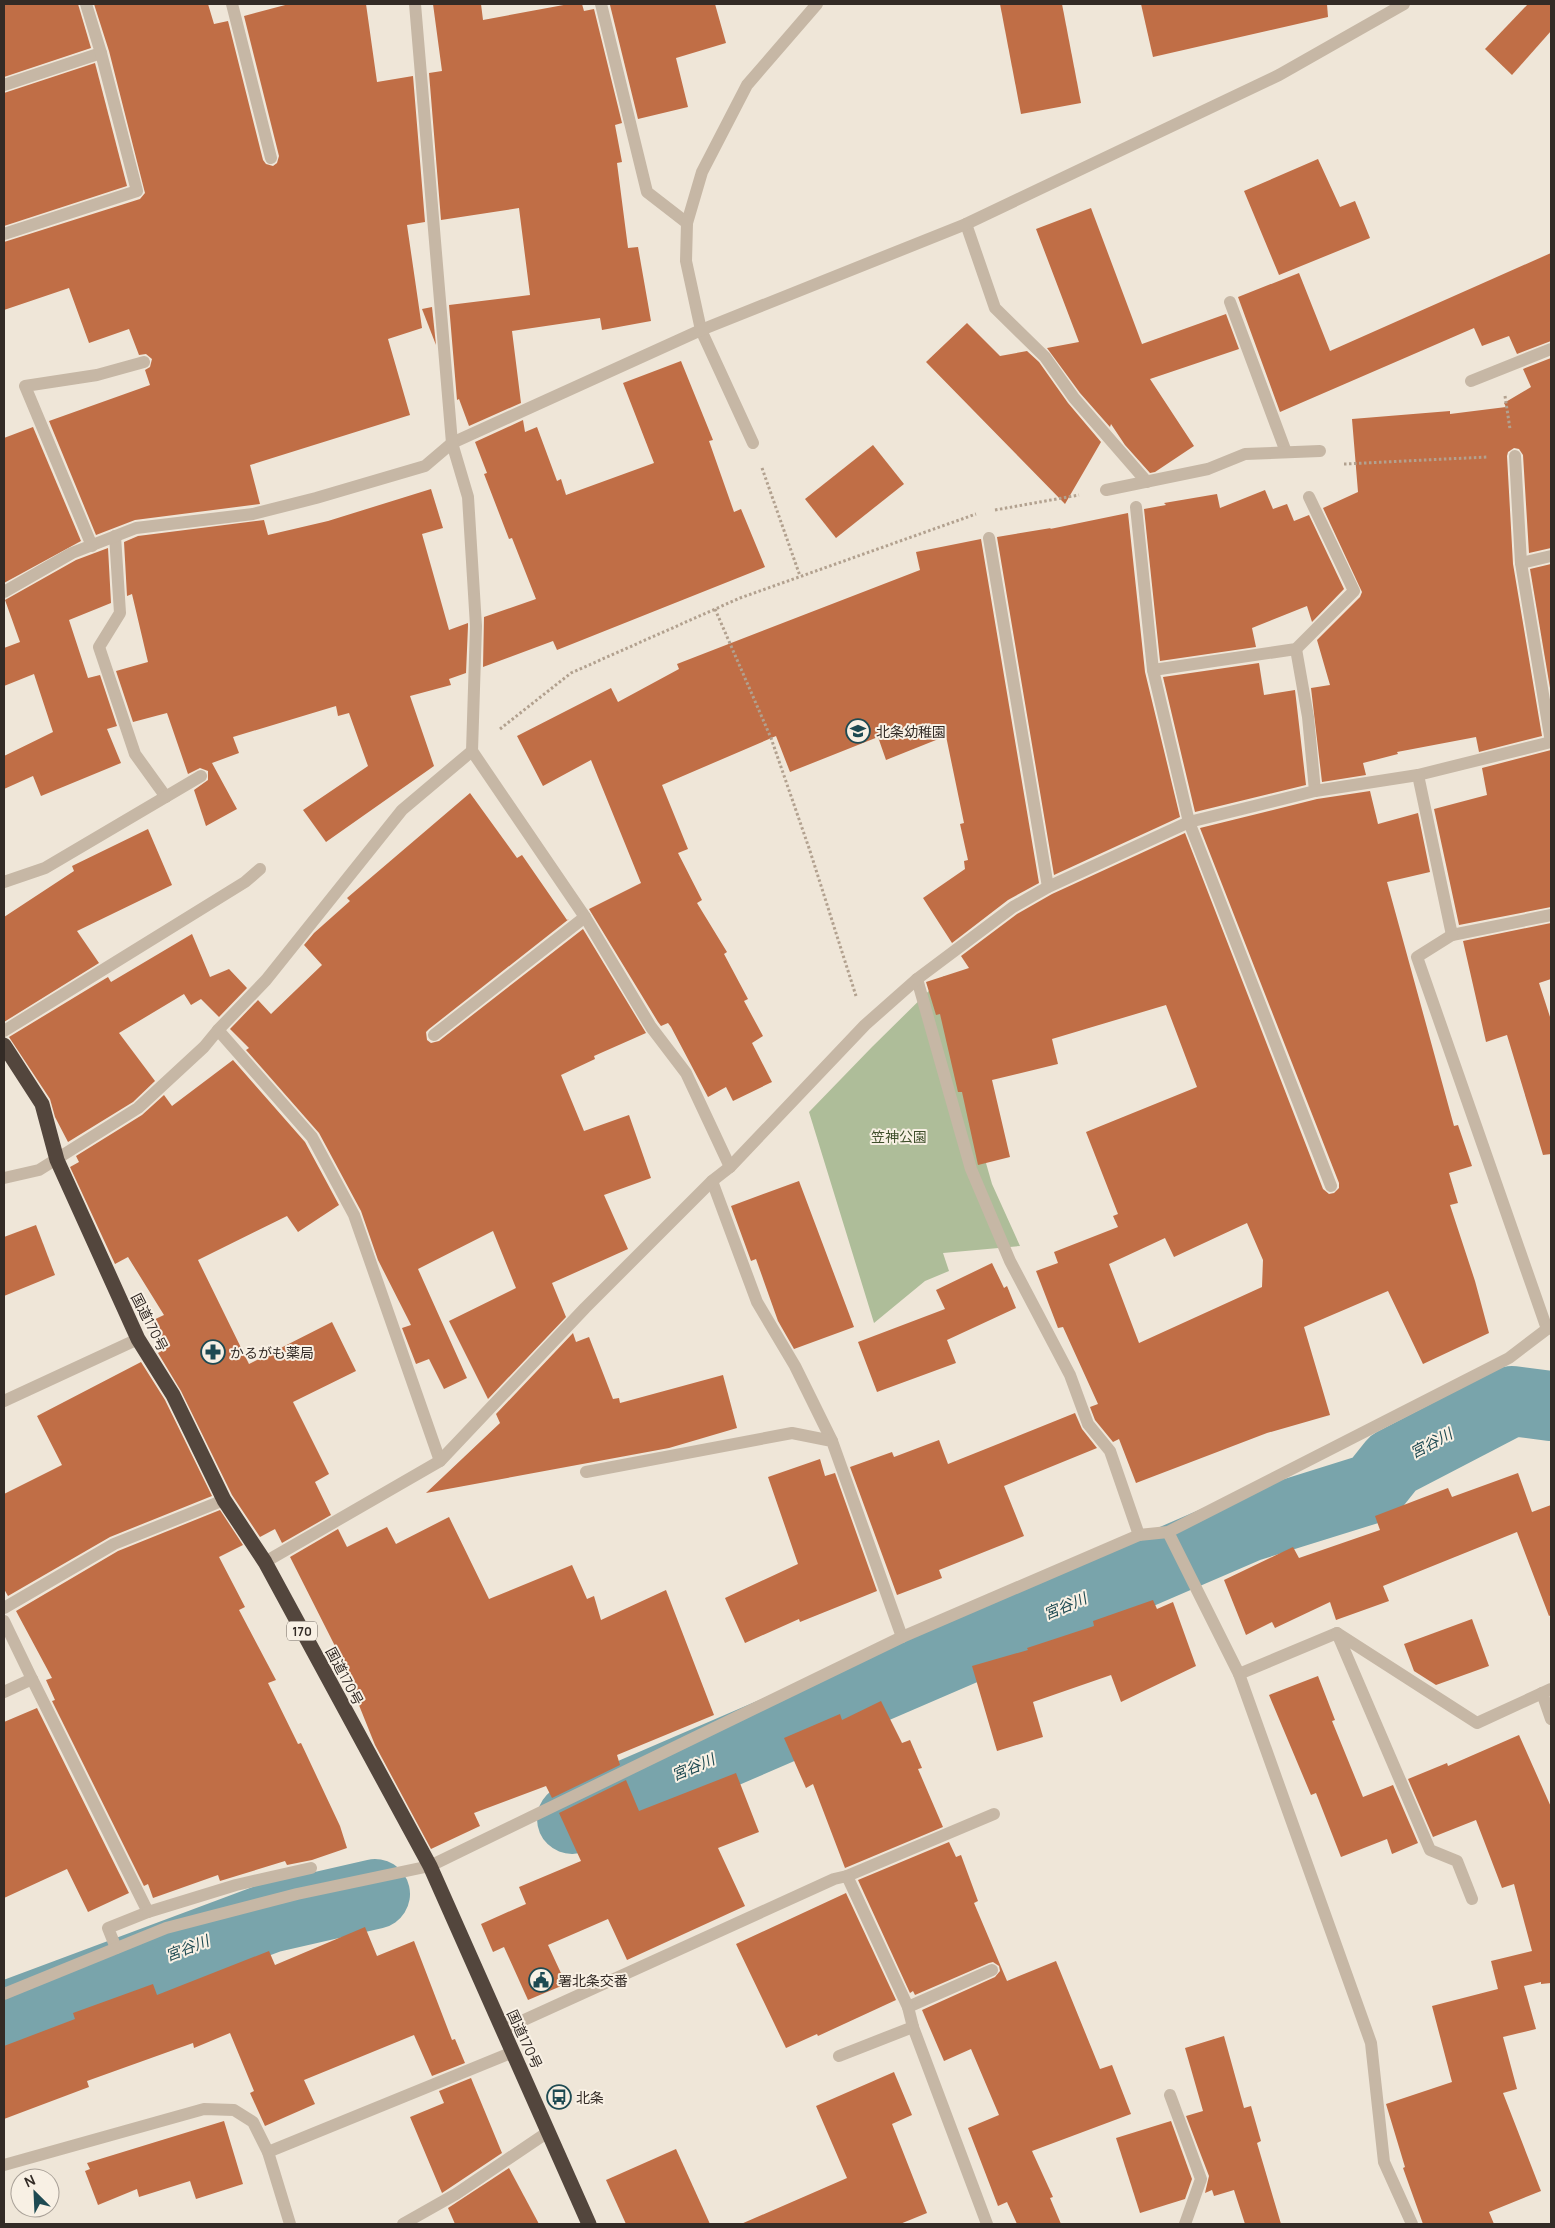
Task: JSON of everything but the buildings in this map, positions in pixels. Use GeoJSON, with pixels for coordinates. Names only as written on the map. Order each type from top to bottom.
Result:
{"type":"FeatureCollection","features":[{"type":"Feature","properties":{"kind":"highway","name":"国道170号"},"geometry":{"type":"LineString","coordinates":[[4,1045],[42,1104],[57,1160],[138,1339],[174,1395],[224,1500],[265,1562],[430,1866],[590,2224]]}},
{"type":"Feature","properties":{"kind":"street"},"geometry":{"type":"LineString","coordinates":[[4,234],[137,191],[101,53],[86,4]]}},
{"type":"Feature","properties":{"kind":"street"},"geometry":{"type":"LineString","coordinates":[[232,4],[271,158]]}},
{"type":"Feature","properties":{"kind":"street"},"geometry":{"type":"LineString","coordinates":[[415,4],[452,443],[468,497],[476,626],[472,751],[585,917],[651,1027],[686,1073],[730,1167]]}},
{"type":"Feature","properties":{"kind":"street"},"geometry":{"type":"LineString","coordinates":[[601,4],[647,192],[687,223]]}},
{"type":"Feature","properties":{"kind":"street"},"geometry":{"type":"LineString","coordinates":[[752,443],[701,330],[686,261],[687,223],[702,172],[748,85],[817,4]]}},
{"type":"Feature","properties":{"kind":"street"},"geometry":{"type":"LineString","coordinates":[[4,592],[72,554],[136,528],[253,514],[316,498],[425,466],[452,443],[701,330],[966,224],[1279,75],[1404,4]]}},
{"type":"Feature","properties":{"kind":"street"},"geometry":{"type":"LineString","coordinates":[[4,85],[101,53]]}},
{"type":"Feature","properties":{"kind":"street"},"geometry":{"type":"LineString","coordinates":[[966,224],[995,308],[1044,357],[1074,398],[1147,482]]}},
{"type":"Feature","properties":{"kind":"street"},"geometry":{"type":"LineString","coordinates":[[1230,302],[1286,452]]}},
{"type":"Feature","properties":{"kind":"street"},"geometry":{"type":"LineString","coordinates":[[1471,381],[1551,349]]}},
{"type":"Feature","properties":{"kind":"street"},"geometry":{"type":"LineString","coordinates":[[92,546],[25,386],[96,375],[144,362]]}},
{"type":"Feature","properties":{"kind":"street"},"geometry":{"type":"LineString","coordinates":[[1106,490],[1208,469],[1245,454],[1320,451]]}},
{"type":"Feature","properties":{"kind":"street"},"geometry":{"type":"LineString","coordinates":[[265,1562],[440,1462],[585,1308],[712,1181],[730,1167],[865,1025],[917,979],[1013,907],[1048,887],[1189,822],[1315,791],[1418,775],[1551,742],[1521,563],[1514,456]]}},
{"type":"Feature","properties":{"kind":"street"},"geometry":{"type":"LineString","coordinates":[[1153,670],[1296,649],[1354,591],[1309,497]]}},
{"type":"Feature","properties":{"kind":"street"},"geometry":{"type":"LineString","coordinates":[[1136,507],[1153,670],[1189,822],[1331,1186]]}},
{"type":"Feature","properties":{"kind":"street"},"geometry":{"type":"LineString","coordinates":[[115,536],[120,613],[99,647],[135,754],[166,797]]}},
{"type":"Feature","properties":{"kind":"street"},"geometry":{"type":"LineString","coordinates":[[989,538],[1048,887]]}},
{"type":"Feature","properties":{"kind":"street"},"geometry":{"type":"LineString","coordinates":[[1521,563],[1551,556]]}},
{"type":"Feature","properties":{"kind":"street"},"geometry":{"type":"LineString","coordinates":[[1296,649],[1308,717],[1315,791]]}},
{"type":"Feature","properties":{"kind":"street"},"geometry":{"type":"LineString","coordinates":[[4,1178],[39,1170],[138,1108],[204,1047],[266,980],[402,810],[472,751]]}},
{"type":"Feature","properties":{"kind":"street"},"geometry":{"type":"LineString","coordinates":[[1418,775],[1452,935]]}},
{"type":"Feature","properties":{"kind":"street"},"geometry":{"type":"LineString","coordinates":[[4,882],[45,868],[201,776]]}},
{"type":"Feature","properties":{"kind":"street"},"geometry":{"type":"LineString","coordinates":[[4,1031],[245,882],[260,869]]}},
{"type":"Feature","properties":{"kind":"street"},"geometry":{"type":"LineString","coordinates":[[4,1994],[116,1948],[176,1926],[297,1894],[430,1866],[902,1637],[1140,1535],[1170,1536],[1509,1358],[1549,1327],[1417,957],[1452,935],[1551,915]]}},
{"type":"Feature","properties":{"kind":"street"},"geometry":{"type":"LineString","coordinates":[[434,1035],[585,917]]}},
{"type":"Feature","properties":{"kind":"street"},"geometry":{"type":"LineString","coordinates":[[917,979],[971,1169],[1010,1261],[1070,1375],[1088,1424],[1110,1451],[1140,1535]]}},
{"type":"Feature","properties":{"kind":"street"},"geometry":{"type":"LineString","coordinates":[[218,1030],[312,1137],[354,1215],[440,1462]]}},
{"type":"Feature","properties":{"kind":"street"},"geometry":{"type":"LineString","coordinates":[[712,1181],[757,1302],[795,1366],[832,1441],[902,1637]]}},
{"type":"Feature","properties":{"kind":"street"},"geometry":{"type":"LineString","coordinates":[[4,1402],[138,1339]]}},
{"type":"Feature","properties":{"kind":"street"},"geometry":{"type":"LineString","coordinates":[[586,1472],[792,1433],[832,1441]]}},
{"type":"Feature","properties":{"kind":"street"},"geometry":{"type":"LineString","coordinates":[[4,1608],[114,1544],[224,1500]]}},
{"type":"Feature","properties":{"kind":"street"},"geometry":{"type":"LineString","coordinates":[[1170,1536],[1239,1674],[1371,2043],[1384,2162],[1412,2224]]}},
{"type":"Feature","properties":{"kind":"street"},"geometry":{"type":"LineString","coordinates":[[4,1621],[148,1912]]}},
{"type":"Feature","properties":{"kind":"street"},"geometry":{"type":"LineString","coordinates":[[1239,1674],[1337,1633]]}},
{"type":"Feature","properties":{"kind":"street"},"geometry":{"type":"LineString","coordinates":[[1337,1633],[1477,1723],[1547,1691],[1551,1719]]}},
{"type":"Feature","properties":{"kind":"street"},"geometry":{"type":"LineString","coordinates":[[1337,1633],[1430,1850],[1458,1861],[1472,1899]]}},
{"type":"Feature","properties":{"kind":"street"},"geometry":{"type":"LineString","coordinates":[[4,1692],[32,1679]]}},
{"type":"Feature","properties":{"kind":"street"},"geometry":{"type":"LineString","coordinates":[[502,2030],[825,1883],[847,1876],[994,1814]]}},
{"type":"Feature","properties":{"kind":"street"},"geometry":{"type":"LineString","coordinates":[[116,1948],[108,1928],[148,1912],[236,1885],[311,1868]]}},
{"type":"Feature","properties":{"kind":"street"},"geometry":{"type":"LineString","coordinates":[[847,1876],[908,2006],[913,2027],[987,2224]]}},
{"type":"Feature","properties":{"kind":"street"},"geometry":{"type":"LineString","coordinates":[[908,2006],[992,1970]]}},
{"type":"Feature","properties":{"kind":"street"},"geometry":{"type":"LineString","coordinates":[[839,2056],[913,2027]]}},
{"type":"Feature","properties":{"kind":"street"},"geometry":{"type":"LineString","coordinates":[[268,2152],[513,2052]]}},
{"type":"Feature","properties":{"kind":"street"},"geometry":{"type":"LineString","coordinates":[[1170,2096],[1201,2179],[1185,2224]]}},
{"type":"Feature","properties":{"kind":"street"},"geometry":{"type":"LineString","coordinates":[[4,2165],[204,2109],[234,2110],[253,2122],[268,2152],[290,2224]]}},
{"type":"Feature","properties":{"kind":"street"},"geometry":{"type":"LineString","coordinates":[[403,2224],[456,2194],[548,2132]]}},
{"type":"Feature","properties":{"kind":"path"},"geometry":{"type":"LineString","coordinates":[[1320,451],[1325,464],[1514,456],[1501,368]]}},
{"type":"Feature","properties":{"kind":"path"},"geometry":{"type":"LineString","coordinates":[[752,443],[800,576]]}},
{"type":"Feature","properties":{"kind":"path"},"geometry":{"type":"LineString","coordinates":[[986,512],[1106,490]]}},
{"type":"Feature","properties":{"kind":"path"},"geometry":{"type":"LineString","coordinates":[[472,751],[572,673],[715,609],[800,576],[977,514]]}},
{"type":"Feature","properties":{"kind":"path"},"geometry":{"type":"LineString","coordinates":[[715,609],[770,738],[810,851],[865,1025]]}},
{"type":"Feature","properties":{"kind":"green space","name":"笠神公園"},"geometry":{"type":"Polygon","coordinates":[[[944,976],[984,1156],[992,1184],[1020,1246],[943,1253],[949,1271],[925,1281],[874,1323],[809,1112],[944,976]]]}},
{"type":"Feature","properties":{"kind":"waterway","name":"宮谷川"},"geometry":{"type":"LineString","coordinates":[[572,1819],[1248,1527],[1373,1488],[1393,1463],[1512,1401],[1551,1406]]}},
{"type":"Feature","properties":{"kind":"waterway","name":"宮谷川"},"geometry":{"type":"LineString","coordinates":[[4,2017],[270,1918],[375,1894]]}},
{"type":"Feature","properties":{"kind":"place","name":"北条幼稚園"},"geometry":{"type":"Point","coordinates":[858,731]}},
{"type":"Feature","properties":{"kind":"place","name":"かるがも薬局"},"geometry":{"type":"Point","coordinates":[213,1352]}},
{"type":"Feature","properties":{"kind":"place","name":"署北条交番"},"geometry":{"type":"Point","coordinates":[541,1980]}},
{"type":"Feature","properties":{"kind":"place","name":"北条"},"geometry":{"type":"Point","coordinates":[559,2097]}}]}
